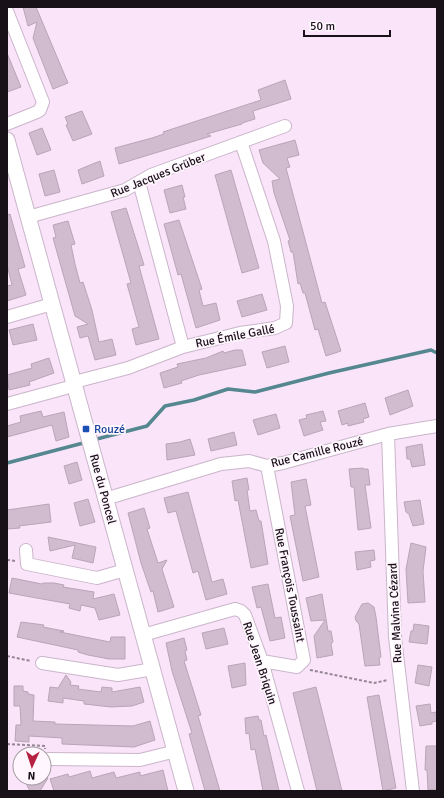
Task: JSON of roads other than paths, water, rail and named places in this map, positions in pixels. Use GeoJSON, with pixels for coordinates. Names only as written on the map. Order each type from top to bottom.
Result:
{"type":"FeatureCollection","features":[{"type":"Feature","properties":{"kind":"street"},"geometry":{"type":"LineString","coordinates":[[7,11],[43,102],[40,110],[37,112],[7,124]]}},
{"type":"Feature","properties":{"kind":"street","name":"Rue Jacques Grüber"},"geometry":{"type":"LineString","coordinates":[[28,217],[125,190],[151,175],[285,126]]}},
{"type":"Feature","properties":{"kind":"street","name":"Rue du Poncel"},"geometry":{"type":"LineString","coordinates":[[7,140],[186,791]]}},
{"type":"Feature","properties":{"kind":"street","name":"Rue Émile Gallé"},"geometry":{"type":"LineString","coordinates":[[7,404],[66,388],[82,380],[128,368],[183,347],[240,333],[275,328],[286,323],[287,306],[274,241],[241,142]]}},
{"type":"Feature","properties":{"kind":"street"},"geometry":{"type":"LineString","coordinates":[[139,182],[183,347]]}},
{"type":"Feature","properties":{"kind":"street"},"geometry":{"type":"LineString","coordinates":[[7,317],[52,304]]}},
{"type":"Feature","properties":{"kind":"street","name":"Rue Camille Rouzé"},"geometry":{"type":"LineString","coordinates":[[105,499],[221,464],[249,461],[267,466],[388,434],[437,426]]}},
{"type":"Feature","properties":{"kind":"street","name":"Rue Malvina Cézard"},"geometry":{"type":"LineString","coordinates":[[388,434],[395,637],[413,791]]}},
{"type":"Feature","properties":{"kind":"street","name":"Rue François Toussaint"},"geometry":{"type":"LineString","coordinates":[[262,661],[297,667],[304,660],[267,466]]}},
{"type":"Feature","properties":{"kind":"street"},"geometry":{"type":"LineString","coordinates":[[26,550],[27,564],[97,578],[125,570]]}},
{"type":"Feature","properties":{"kind":"street","name":"Rue Jean Briquin"},"geometry":{"type":"LineString","coordinates":[[143,635],[235,609],[241,611],[244,615],[262,661],[298,791]]}},
{"type":"Feature","properties":{"kind":"street"},"geometry":{"type":"LineString","coordinates":[[42,663],[118,675],[153,669]]}},
{"type":"Feature","properties":{"kind":"street"},"geometry":{"type":"LineString","coordinates":[[52,759],[140,760],[176,751]]}},
{"type":"Feature","properties":{"kind":"waterway"},"geometry":{"type":"LineString","coordinates":[[93,440],[147,426],[165,406],[194,400],[228,389],[255,392],[329,373],[431,350],[437,353]]}},
{"type":"Feature","properties":{"kind":"waterway"},"geometry":{"type":"LineString","coordinates":[[7,463],[87,442]]}},
{"type":"Feature","properties":{"kind":"place","name":"Rouzé"},"geometry":{"type":"Point","coordinates":[86,429]}}]}
